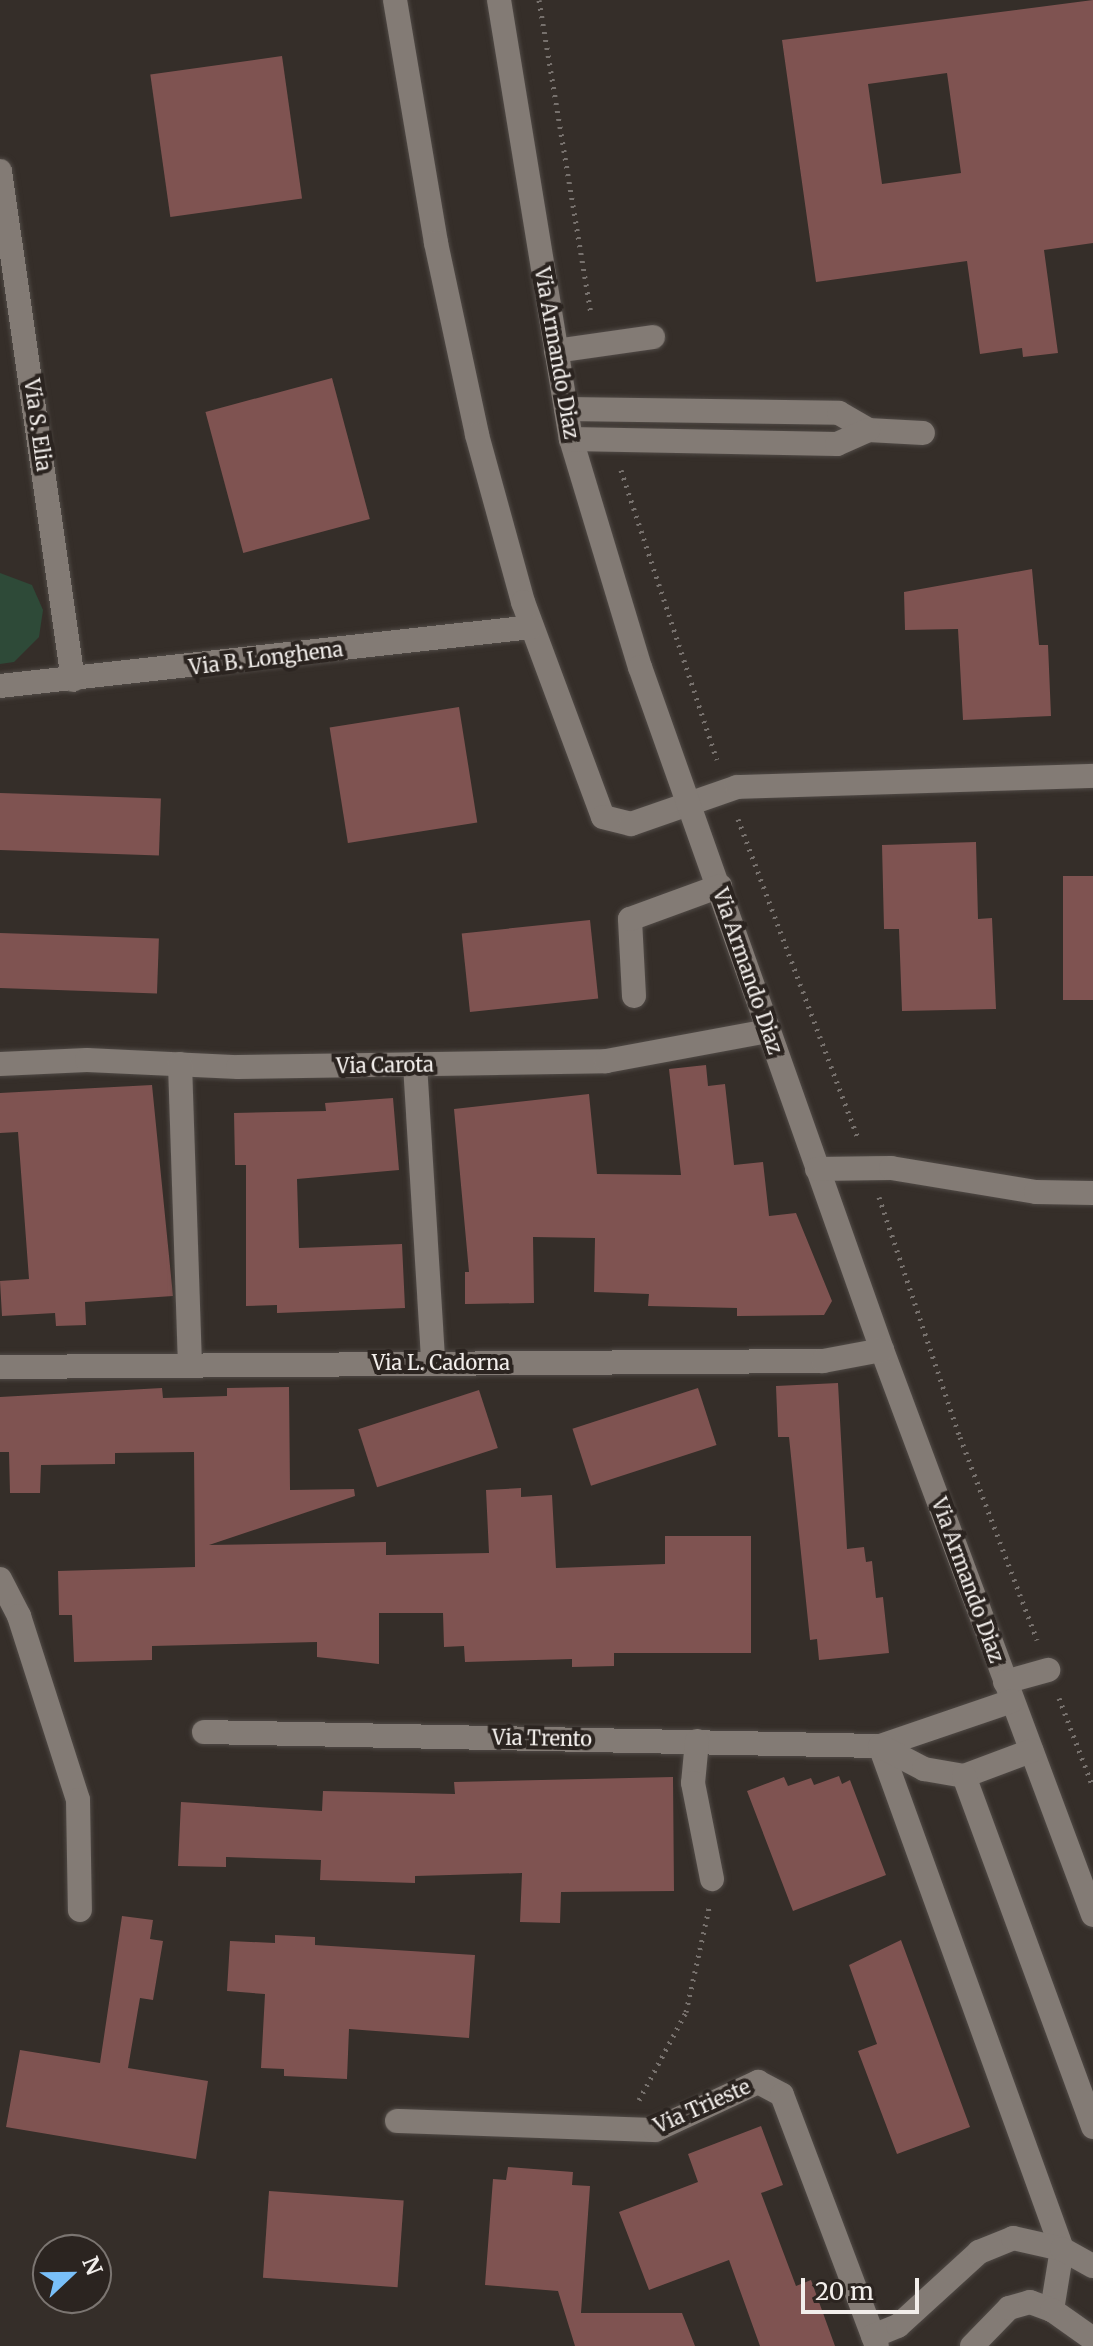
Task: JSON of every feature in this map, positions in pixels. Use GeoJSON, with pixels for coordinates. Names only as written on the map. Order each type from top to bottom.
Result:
{"type":"FeatureCollection","features":[{"type":"Feature","properties":{"kind":"street"},"geometry":{"type":"LineString","coordinates":[[395,0],[436,243],[468,392],[532,627],[603,817],[631,824],[689,800],[727,792],[934,778],[1093,776]]}},
{"type":"Feature","properties":{"kind":"street","name":"Via Armando Diaz"},"geometry":{"type":"LineString","coordinates":[[499,0],[571,439],[640,667],[882,1350],[1093,1915]]}},
{"type":"Feature","properties":{"kind":"street","name":"Via S. Elia"},"geometry":{"type":"LineString","coordinates":[[0,171],[73,680]]}},
{"type":"Feature","properties":{"kind":"street"},"geometry":{"type":"LineString","coordinates":[[556,351],[653,337]]}},
{"type":"Feature","properties":{"kind":"street"},"geometry":{"type":"LineString","coordinates":[[566,409],[839,413],[868,430],[923,433]]}},
{"type":"Feature","properties":{"kind":"street"},"geometry":{"type":"LineString","coordinates":[[571,439],[610,436],[837,444],[868,430]]}},
{"type":"Feature","properties":{"kind":"street","name":"Via B. Longhena"},"geometry":{"type":"LineString","coordinates":[[0,686],[532,627]]}},
{"type":"Feature","properties":{"kind":"street"},"geometry":{"type":"LineString","coordinates":[[634,996],[630,919],[720,886]]}},
{"type":"Feature","properties":{"kind":"street","name":"Via Carota"},"geometry":{"type":"LineString","coordinates":[[0,1064],[606,1061],[768,1031]]}},
{"type":"Feature","properties":{"kind":"street"},"geometry":{"type":"LineString","coordinates":[[180,1064],[190,1365]]}},
{"type":"Feature","properties":{"kind":"street"},"geometry":{"type":"LineString","coordinates":[[415,1064],[433,1361]]}},
{"type":"Feature","properties":{"kind":"street"},"geometry":{"type":"LineString","coordinates":[[817,1169],[869,1168],[1036,1192],[1093,1193]]}},
{"type":"Feature","properties":{"kind":"street","name":"Via L. Cadorna"},"geometry":{"type":"LineString","coordinates":[[0,1367],[433,1361],[823,1361],[882,1350]]}},
{"type":"Feature","properties":{"kind":"street"},"geometry":{"type":"LineString","coordinates":[[0,1579],[19,1616],[78,1800],[80,1910]]}},
{"type":"Feature","properties":{"kind":"street"},"geometry":{"type":"LineString","coordinates":[[880,1746],[976,1714],[1048,1670]]}},
{"type":"Feature","properties":{"kind":"street","name":"Via Trento"},"geometry":{"type":"LineString","coordinates":[[204,1732],[880,1746]]}},
{"type":"Feature","properties":{"kind":"street"},"geometry":{"type":"LineString","coordinates":[[697,1741],[693,1783],[712,1879]]}},
{"type":"Feature","properties":{"kind":"street"},"geometry":{"type":"LineString","coordinates":[[880,1746],[924,1769],[964,1776],[1031,1751]]}},
{"type":"Feature","properties":{"kind":"street"},"geometry":{"type":"LineString","coordinates":[[880,1746],[1062,2249],[1052,2310]]}},
{"type":"Feature","properties":{"kind":"street"},"geometry":{"type":"LineString","coordinates":[[964,1776],[1093,2127]]}},
{"type":"Feature","properties":{"kind":"street","name":"Via Trieste"},"geometry":{"type":"LineString","coordinates":[[397,2121],[632,2132],[655,2130],[758,2082],[782,2095],[875,2341]]}},
{"type":"Feature","properties":{"kind":"street"},"geometry":{"type":"LineString","coordinates":[[875,2341],[898,2326],[979,2252],[1013,2238],[1062,2249],[1093,2266]]}},
{"type":"Feature","properties":{"kind":"street"},"geometry":{"type":"LineString","coordinates":[[972,2346],[1009,2308],[1030,2302],[1052,2310],[1093,2339]]}},
{"type":"Feature","properties":{"kind":"path"},"geometry":{"type":"LineString","coordinates":[[539,0],[596,347]]}},
{"type":"Feature","properties":{"kind":"path"},"geometry":{"type":"LineString","coordinates":[[610,436],[727,792],[869,1168],[960,1437],[1093,1787]]}},
{"type":"Feature","properties":{"kind":"path"},"geometry":{"type":"LineString","coordinates":[[632,2132],[637,2105],[686,2012],[707,1924],[712,1879]]}},
{"type":"Feature","properties":{"kind":"green space"},"geometry":{"type":"Polygon","coordinates":[[[0,573],[32,585],[43,610],[39,637],[14,662],[0,664],[0,573]]]}},
{"type":"Feature","properties":{"kind":"building"},"geometry":{"type":"Polygon","coordinates":[[[1093,0],[1093,243],[1044,250],[1058,353],[1023,357],[1022,348],[980,354],[967,261],[816,282],[782,40],[1093,0]],[[947,73],[868,84],[882,184],[961,173],[947,73]]]}},
{"type":"Feature","properties":{"kind":"building"},"geometry":{"type":"Polygon","coordinates":[[[282,56],[302,199],[170,217],[150,75],[282,56]]]}},
{"type":"Feature","properties":{"kind":"building"},"geometry":{"type":"Polygon","coordinates":[[[332,378],[370,519],[243,553],[205,412],[332,378]]]}},
{"type":"Feature","properties":{"kind":"building"},"geometry":{"type":"Polygon","coordinates":[[[1032,569],[1039,645],[1048,645],[1051,716],[963,720],[958,629],[905,630],[904,592],[1032,569]]]}},
{"type":"Feature","properties":{"kind":"building"},"geometry":{"type":"Polygon","coordinates":[[[459,707],[477,823],[348,843],[330,727],[459,707]]]}},
{"type":"Feature","properties":{"kind":"building"},"geometry":{"type":"Polygon","coordinates":[[[0,793],[161,799],[159,856],[0,850],[0,793]]]}},
{"type":"Feature","properties":{"kind":"building"},"geometry":{"type":"Polygon","coordinates":[[[976,842],[978,919],[992,918],[996,1009],[902,1011],[899,929],[884,929],[882,845],[976,842]]]}},
{"type":"Feature","properties":{"kind":"building"},"geometry":{"type":"Polygon","coordinates":[[[1063,876],[1093,876],[1093,1000],[1063,1000],[1063,876]]]}},
{"type":"Feature","properties":{"kind":"building"},"geometry":{"type":"Polygon","coordinates":[[[590,920],[598,999],[470,1012],[462,933],[590,920]]]}},
{"type":"Feature","properties":{"kind":"building"},"geometry":{"type":"Polygon","coordinates":[[[0,933],[159,939],[157,994],[0,988],[0,933]]]}},
{"type":"Feature","properties":{"kind":"building"},"geometry":{"type":"Polygon","coordinates":[[[706,1065],[708,1086],[725,1084],[734,1165],[763,1162],[769,1216],[796,1213],[832,1301],[824,1315],[737,1316],[737,1308],[648,1306],[649,1294],[594,1292],[595,1238],[533,1237],[534,1303],[465,1304],[465,1272],[469,1272],[454,1109],[589,1094],[597,1174],[681,1175],[669,1069],[706,1065]]]}},
{"type":"Feature","properties":{"kind":"building"},"geometry":{"type":"Polygon","coordinates":[[[152,1085],[173,1296],[85,1302],[86,1325],[56,1326],[55,1313],[2,1316],[0,1281],[29,1279],[18,1132],[0,1133],[0,1093],[152,1085]]]}},
{"type":"Feature","properties":{"kind":"building"},"geometry":{"type":"Polygon","coordinates":[[[393,1098],[399,1170],[297,1179],[299,1248],[402,1244],[405,1308],[277,1313],[277,1305],[246,1306],[246,1165],[235,1165],[234,1113],[326,1111],[325,1103],[393,1098]]]}},
{"type":"Feature","properties":{"kind":"building"},"geometry":{"type":"Polygon","coordinates":[[[838,1383],[847,1549],[864,1547],[866,1562],[872,1561],[876,1598],[883,1597],[889,1653],[819,1660],[817,1639],[810,1640],[789,1437],[778,1437],[776,1386],[838,1383]]]}},
{"type":"Feature","properties":{"kind":"building"},"geometry":{"type":"Polygon","coordinates":[[[289,1387],[290,1490],[354,1489],[355,1496],[209,1545],[386,1542],[386,1555],[489,1553],[486,1490],[521,1488],[521,1497],[552,1495],[556,1568],[665,1564],[665,1536],[751,1536],[751,1653],[614,1653],[614,1666],[572,1667],[572,1659],[465,1662],[464,1646],[444,1647],[443,1613],[379,1613],[379,1664],[317,1657],[317,1642],[152,1646],[152,1660],[74,1662],[72,1615],[59,1615],[58,1571],[195,1567],[194,1452],[115,1453],[115,1464],[41,1465],[40,1493],[10,1493],[9,1452],[0,1452],[0,1397],[162,1388],[163,1398],[227,1396],[227,1388],[289,1387]]]}},
{"type":"Feature","properties":{"kind":"building"},"geometry":{"type":"Polygon","coordinates":[[[698,1388],[717,1445],[591,1486],[572,1429],[698,1388]]]}},
{"type":"Feature","properties":{"kind":"building"},"geometry":{"type":"Polygon","coordinates":[[[479,1390],[498,1448],[377,1487],[358,1429],[479,1390]]]}},
{"type":"Feature","properties":{"kind":"building"},"geometry":{"type":"Polygon","coordinates":[[[839,1776],[842,1784],[850,1780],[886,1875],[793,1911],[747,1791],[784,1777],[788,1786],[811,1778],[814,1785],[839,1776]]]}},
{"type":"Feature","properties":{"kind":"building"},"geometry":{"type":"Polygon","coordinates":[[[673,1777],[674,1891],[561,1892],[560,1923],[520,1922],[522,1873],[415,1876],[415,1883],[320,1880],[321,1860],[226,1857],[226,1867],[178,1866],[181,1802],[322,1811],[323,1791],[455,1794],[454,1782],[673,1777]]]}},
{"type":"Feature","properties":{"kind":"building"},"geometry":{"type":"Polygon","coordinates":[[[122,1916],[153,1920],[150,1939],[163,1941],[153,2000],[140,1998],[128,2068],[208,2081],[196,2159],[6,2127],[20,2050],[100,2063],[122,1916]]]}},
{"type":"Feature","properties":{"kind":"building"},"geometry":{"type":"Polygon","coordinates":[[[275,1935],[315,1937],[315,1945],[475,1955],[469,2038],[349,2029],[347,2079],[284,2076],[284,2069],[261,2068],[265,1994],[227,1991],[230,1941],[275,1943],[275,1935]]]}},
{"type":"Feature","properties":{"kind":"building"},"geometry":{"type":"Polygon","coordinates":[[[901,1940],[970,2127],[897,2154],[858,2051],[877,2044],[849,1965],[901,1940]]]}},
{"type":"Feature","properties":{"kind":"building"},"geometry":{"type":"Polygon","coordinates":[[[761,2126],[783,2185],[761,2193],[796,2286],[811,2280],[835,2346],[760,2346],[729,2260],[649,2290],[619,2212],[698,2182],[688,2154],[761,2126]]]}},
{"type":"Feature","properties":{"kind":"building"},"geometry":{"type":"Polygon","coordinates":[[[508,2167],[573,2172],[572,2185],[590,2186],[581,2313],[682,2313],[695,2346],[575,2346],[558,2291],[485,2285],[493,2179],[506,2180],[508,2167]]]}},
{"type":"Feature","properties":{"kind":"building"},"geometry":{"type":"Polygon","coordinates":[[[269,2191],[404,2200],[398,2287],[263,2278],[269,2191]]]}}]}
